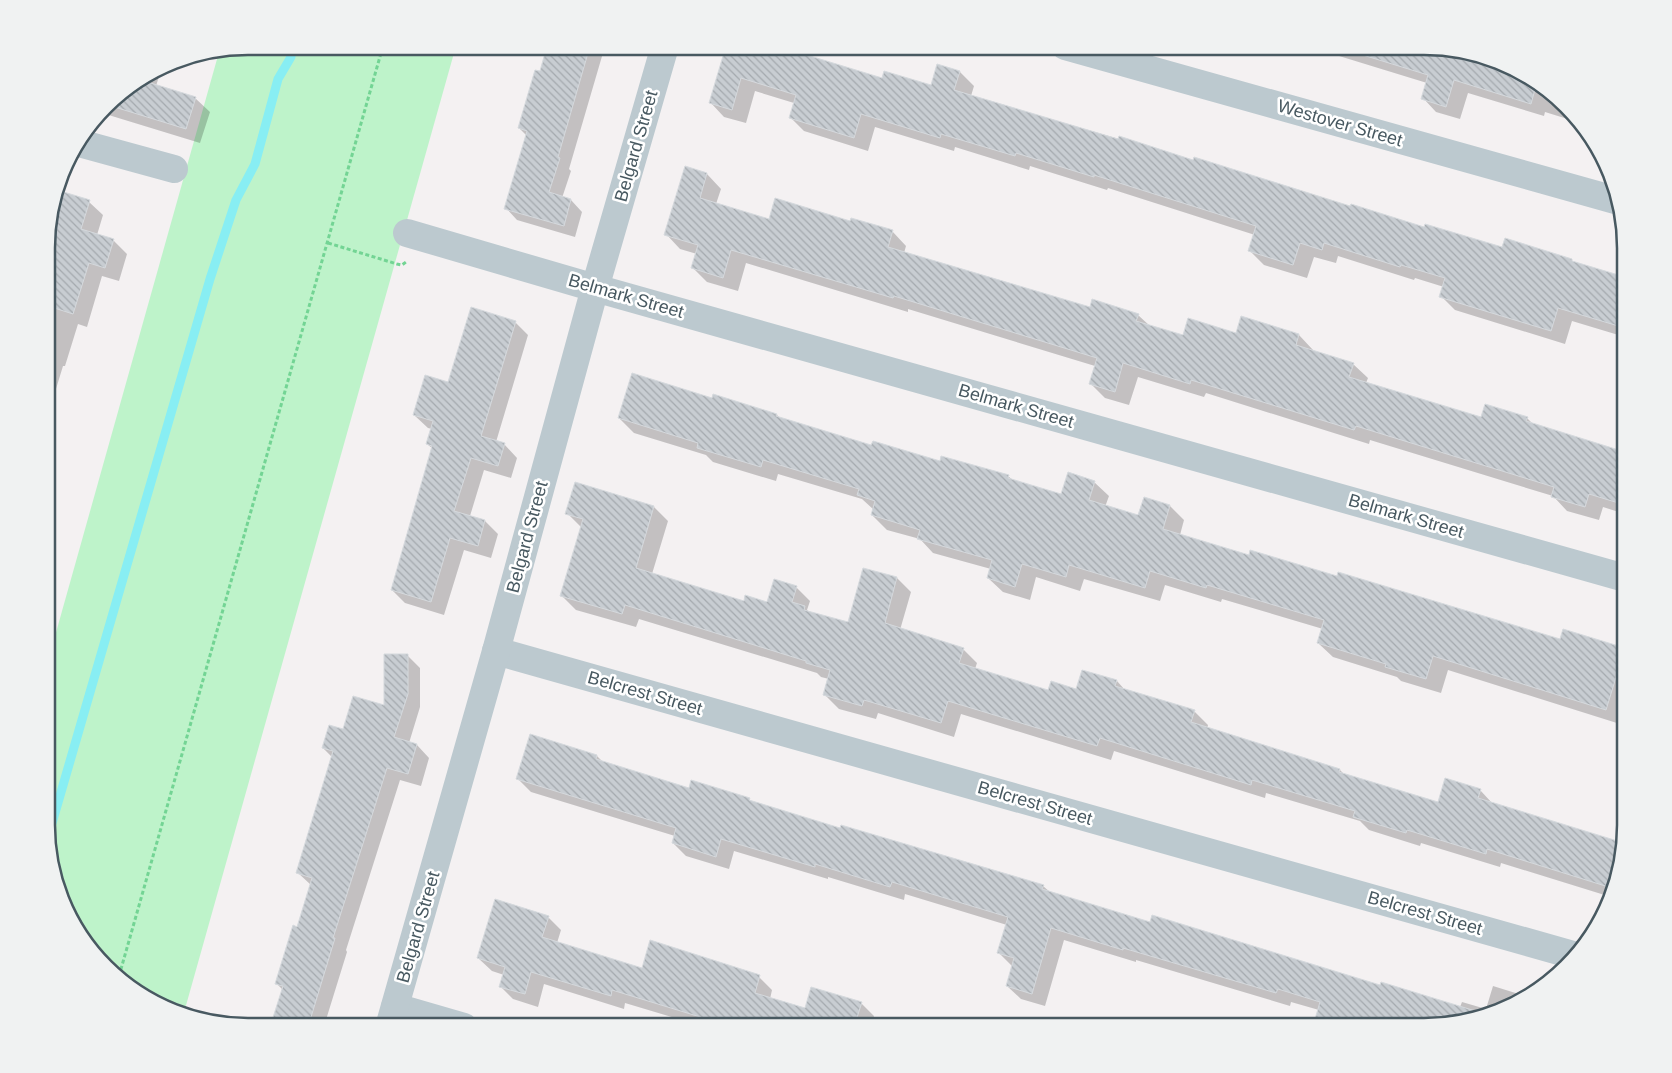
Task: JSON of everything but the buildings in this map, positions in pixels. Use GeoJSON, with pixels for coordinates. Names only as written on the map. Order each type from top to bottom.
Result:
{"type":"FeatureCollection","features":[{"type":"Feature","properties":{"kind":"street","name":"Belgard Street"},"geometry":{"type":"LineString","coordinates":[[392,1017],[661,55]]}},
{"type":"Feature","properties":{"kind":"street","name":"Westover Street"},"geometry":{"type":"LineString","coordinates":[[1098,55],[1610,199]]}},
{"type":"Feature","properties":{"kind":"street"},"geometry":{"type":"LineString","coordinates":[[85,145],[174,169]]}},
{"type":"Feature","properties":{"kind":"street","name":"Belmark Street"},"geometry":{"type":"LineString","coordinates":[[411,234],[595,288],[1617,576]]}},
{"type":"Feature","properties":{"kind":"street","name":"Belcrest Street"},"geometry":{"type":"LineString","coordinates":[[496,651],[1568,954]]}},
{"type":"Feature","properties":{"kind":"path"},"geometry":{"type":"LineString","coordinates":[[121,970],[380,55]]}},
{"type":"Feature","properties":{"kind":"path"},"geometry":{"type":"LineString","coordinates":[[328,243],[402,265],[408,259],[411,234]]}},
{"type":"Feature","properties":{"kind":"green space"},"geometry":{"type":"Polygon","coordinates":[[[235,55],[453,55],[185,1008],[162,998],[141,986],[111,962],[87,932],[75,911],[65,887],[55,838],[55,636],[217,58],[235,55]]]}},
{"type":"Feature","properties":{"kind":"waterway"},"geometry":{"type":"LineString","coordinates":[[55,813],[210,279],[236,200],[255,164],[278,79],[291,55]]}}]}
